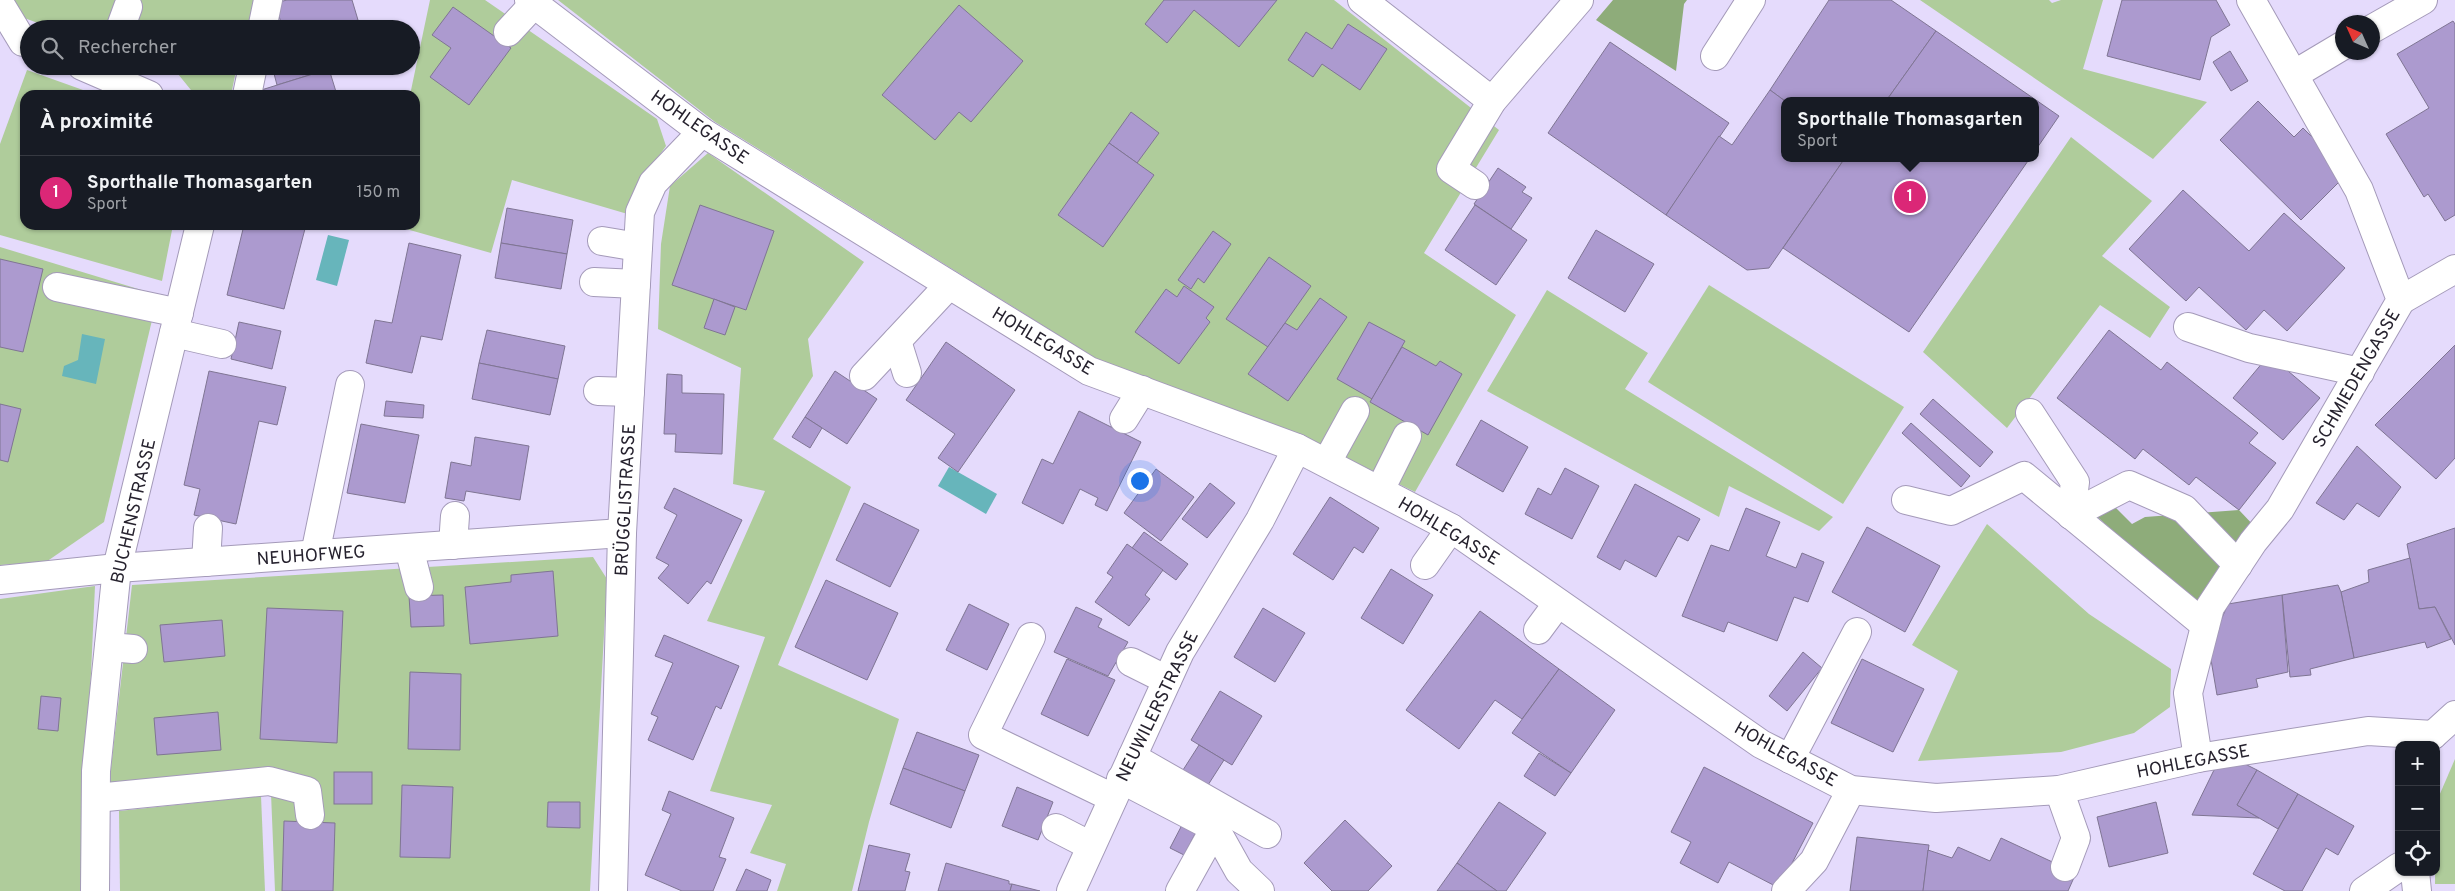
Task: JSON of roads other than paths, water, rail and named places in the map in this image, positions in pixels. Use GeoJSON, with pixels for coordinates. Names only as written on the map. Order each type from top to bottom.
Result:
{"type":"FeatureCollection","features":[{"type":"Feature","properties":{"kind":"street"},"geometry":{"type":"LineString","coordinates":[[264,20],[268,0]]}},
{"type":"Feature","properties":{"kind":"street"},"geometry":{"type":"LineString","coordinates":[[1362,0],[1492,101]]}},
{"type":"Feature","properties":{"kind":"street"},"geometry":{"type":"LineString","coordinates":[[1475,184],[1451,169],[1492,101],[1557,10],[1580,0]]}},
{"type":"Feature","properties":{"kind":"street"},"geometry":{"type":"LineString","coordinates":[[1715,56],[1751,0]]}},
{"type":"Feature","properties":{"kind":"street","name":"SCHMIEDENGASSE"},"geometry":{"type":"LineString","coordinates":[[2198,758],[2188,693],[2210,607],[2238,565],[2280,509],[2401,300],[2359,190],[2295,74],[2251,0]]}},
{"type":"Feature","properties":{"kind":"street"},"geometry":{"type":"LineString","coordinates":[[2380,24],[2423,0]]}},
{"type":"Feature","properties":{"kind":"street"},"geometry":{"type":"LineString","coordinates":[[508,32],[531,2]]}},
{"type":"Feature","properties":{"kind":"street","name":"HOHLEGASSE"},"geometry":{"type":"LineString","coordinates":[[531,2],[702,132],[1089,371],[1297,448],[1452,528],[1761,744],[1851,790],[1936,798],[2059,790],[2198,758],[2368,731],[2431,740]]}},
{"type":"Feature","properties":{"kind":"street"},"geometry":{"type":"LineString","coordinates":[[0,4],[17,39]]}},
{"type":"Feature","properties":{"kind":"street"},"geometry":{"type":"LineString","coordinates":[[2295,74],[2335,50]]}},
{"type":"Feature","properties":{"kind":"street"},"geometry":{"type":"LineString","coordinates":[[109,75],[139,90]]}},
{"type":"Feature","properties":{"kind":"street"},"geometry":{"type":"LineString","coordinates":[[248,90],[251,75]]}},
{"type":"Feature","properties":{"kind":"street","name":"BRÜGGLISTRASSE"},"geometry":{"type":"LineString","coordinates":[[613,891],[622,533],[640,212],[653,182],[702,132]]}},
{"type":"Feature","properties":{"kind":"street","name":"BUCHENSTRASSE"},"geometry":{"type":"LineString","coordinates":[[95,891],[96,771],[121,648],[117,568],[199,230]]}},
{"type":"Feature","properties":{"kind":"street"},"geometry":{"type":"LineString","coordinates":[[602,241],[638,247]]}},
{"type":"Feature","properties":{"kind":"street"},"geometry":{"type":"LineString","coordinates":[[2401,300],[2455,269]]}},
{"type":"Feature","properties":{"kind":"street"},"geometry":{"type":"LineString","coordinates":[[594,282],[636,284]]}},
{"type":"Feature","properties":{"kind":"street"},"geometry":{"type":"LineString","coordinates":[[864,376],[949,285]]}},
{"type":"Feature","properties":{"kind":"street"},"geometry":{"type":"LineString","coordinates":[[57,287],[177,323],[222,344]]}},
{"type":"Feature","properties":{"kind":"street"},"geometry":{"type":"LineString","coordinates":[[2188,327],[2249,348],[2360,372]]}},
{"type":"Feature","properties":{"kind":"street"},"geometry":{"type":"LineString","coordinates":[[897,340],[907,373]]}},
{"type":"Feature","properties":{"kind":"street"},"geometry":{"type":"LineString","coordinates":[[315,554],[350,385]]}},
{"type":"Feature","properties":{"kind":"street"},"geometry":{"type":"LineString","coordinates":[[1124,419],[1142,390]]}},
{"type":"Feature","properties":{"kind":"street"},"geometry":{"type":"LineString","coordinates":[[598,391],[630,392]]}},
{"type":"Feature","properties":{"kind":"street"},"geometry":{"type":"LineString","coordinates":[[1327,462],[1355,411]]}},
{"type":"Feature","properties":{"kind":"street"},"geometry":{"type":"LineString","coordinates":[[2030,413],[2075,482],[2071,515]]}},
{"type":"Feature","properties":{"kind":"street"},"geometry":{"type":"LineString","coordinates":[[1380,490],[1407,436]]}},
{"type":"Feature","properties":{"kind":"street","name":"NEUWILERSTRASSE"},"geometry":{"type":"LineString","coordinates":[[1071,891],[1180,652],[1260,520],[1297,448]]}},
{"type":"Feature","properties":{"kind":"street"},"geometry":{"type":"LineString","coordinates":[[1906,500],[1951,511],[2024,476],[2205,625]]}},
{"type":"Feature","properties":{"kind":"street"},"geometry":{"type":"LineString","coordinates":[[2071,515],[2129,485],[2184,509],[2238,565]]}},
{"type":"Feature","properties":{"kind":"street"},"geometry":{"type":"LineString","coordinates":[[453,545],[455,516]]}},
{"type":"Feature","properties":{"kind":"street"},"geometry":{"type":"LineString","coordinates":[[206,562],[208,528]]}},
{"type":"Feature","properties":{"kind":"street"},"geometry":{"type":"LineString","coordinates":[[1426,564],[1452,528]]}},
{"type":"Feature","properties":{"kind":"street","name":"NEUHOFWEG"},"geometry":{"type":"LineString","coordinates":[[0,580],[117,568],[622,533]]}},
{"type":"Feature","properties":{"kind":"street"},"geometry":{"type":"LineString","coordinates":[[409,548],[419,587]]}},
{"type":"Feature","properties":{"kind":"street"},"geometry":{"type":"LineString","coordinates":[[1538,630],[1558,603]]}},
{"type":"Feature","properties":{"kind":"street"},"geometry":{"type":"LineString","coordinates":[[1790,759],[1857,632]]}},
{"type":"Feature","properties":{"kind":"street"},"geometry":{"type":"LineString","coordinates":[[1031,636],[983,735],[1122,778],[1267,834]]}},
{"type":"Feature","properties":{"kind":"street"},"geometry":{"type":"LineString","coordinates":[[1131,662],[1167,680]]}},
{"type":"Feature","properties":{"kind":"street"},"geometry":{"type":"LineString","coordinates":[[2431,740],[2455,715]]}},
{"type":"Feature","properties":{"kind":"street"},"geometry":{"type":"LineString","coordinates":[[1122,778],[1214,828],[1239,871],[1260,891]]}},
{"type":"Feature","properties":{"kind":"street"},"geometry":{"type":"LineString","coordinates":[[96,798],[269,782],[307,791],[310,815]]}},
{"type":"Feature","properties":{"kind":"street"},"geometry":{"type":"LineString","coordinates":[[1786,891],[1814,861],[1851,790]]}},
{"type":"Feature","properties":{"kind":"street"},"geometry":{"type":"LineString","coordinates":[[2059,790],[2076,838],[2064,867]]}},
{"type":"Feature","properties":{"kind":"street"},"geometry":{"type":"LineString","coordinates":[[1056,828],[1091,846]]}},
{"type":"Feature","properties":{"kind":"street"},"geometry":{"type":"LineString","coordinates":[[1180,891],[1214,828]]}},
{"type":"Feature","properties":{"kind":"street"},"geometry":{"type":"LineString","coordinates":[[2364,891],[2395,870]]}},
{"type":"Feature","properties":{"kind":"street"},"geometry":{"type":"LineString","coordinates":[[2415,876],[2416,891]]}},
{"type":"Feature","properties":{"kind":"place","name":"Sporthalle Thomasgarten"},"geometry":{"type":"Point","coordinates":[1910,197]}}]}
